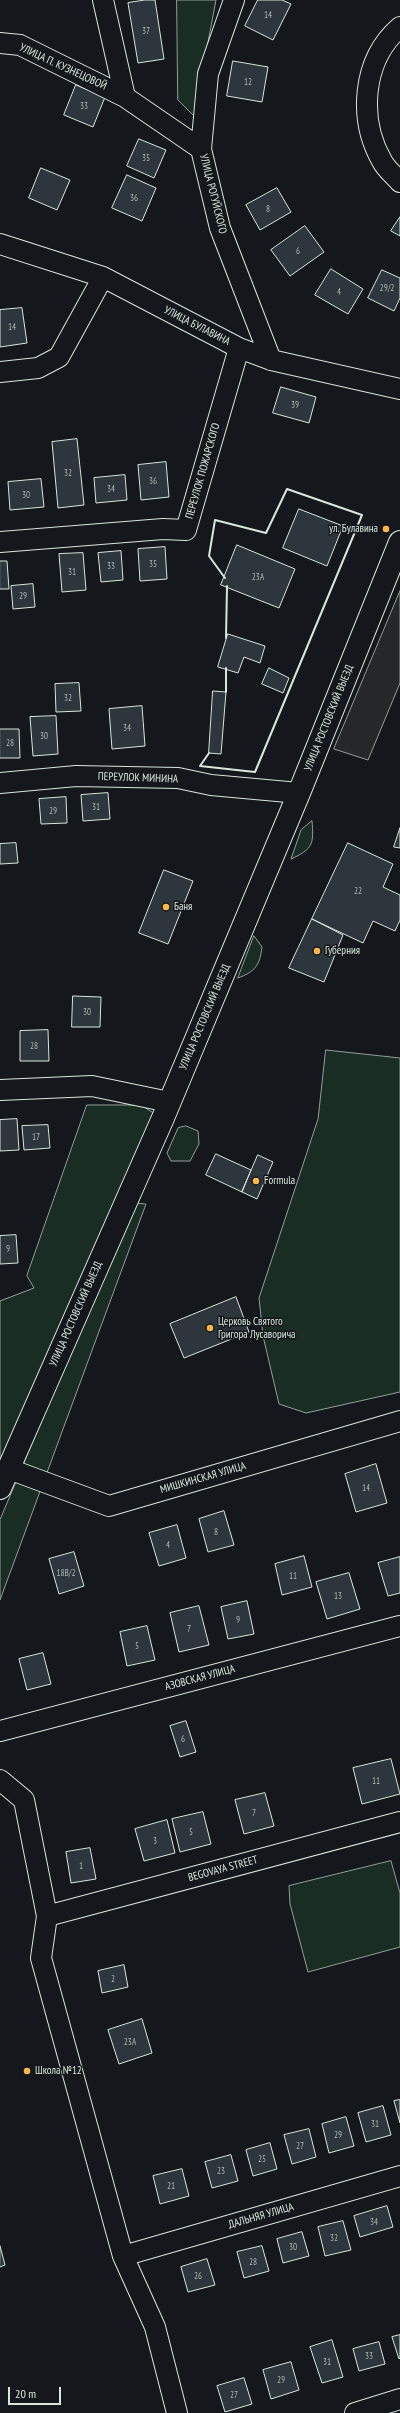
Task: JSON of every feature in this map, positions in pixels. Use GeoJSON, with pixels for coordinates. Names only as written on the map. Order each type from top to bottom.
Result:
{"type":"FeatureCollection","features":[{"type":"Feature","properties":{"kind":"main road","name":"УЛИЦА РОСТОВСКИЙ ВЫЕЗД"},"geometry":{"type":"LineString","coordinates":[[0,1488],[169,1102],[299,793],[400,542]]}},
{"type":"Feature","properties":{"kind":"street"},"geometry":{"type":"LineString","coordinates":[[103,0],[125,97]]}},
{"type":"Feature","properties":{"kind":"street","name":"УЛИЦА РОГУЙСКОГО"},"geometry":{"type":"LineString","coordinates":[[234,0],[208,74],[201,149],[220,228],[271,360]]}},
{"type":"Feature","properties":{"kind":"street"},"geometry":{"type":"LineString","coordinates":[[400,27],[376,57],[366,92],[368,128],[382,162],[400,182]]}},
{"type":"Feature","properties":{"kind":"street","name":"УЛИЦА П. КУЗНЕЦОВОЙ"},"geometry":{"type":"LineString","coordinates":[[0,43],[20,45],[125,97],[201,149]]}},
{"type":"Feature","properties":{"kind":"street","name":"УЛИЦА БУЛАВИНА"},"geometry":{"type":"LineString","coordinates":[[0,244],[103,277],[239,348],[271,360],[400,389]]}},
{"type":"Feature","properties":{"kind":"street"},"geometry":{"type":"LineString","coordinates":[[0,372],[38,368],[59,357],[103,277]]}},
{"type":"Feature","properties":{"kind":"street","name":"ПЕРЕУЛОК ПОЖАРСКОГО"},"geometry":{"type":"LineString","coordinates":[[0,542],[163,529],[186,530],[239,348]]}},
{"type":"Feature","properties":{"kind":"street","name":"ПЕРЕУЛОК МИНИНА"},"geometry":{"type":"LineString","coordinates":[[0,782],[76,776],[178,778],[211,785],[299,793]]}},
{"type":"Feature","properties":{"kind":"street"},"geometry":{"type":"LineString","coordinates":[[0,1090],[92,1086],[169,1102]]}},
{"type":"Feature","properties":{"kind":"street","name":"МИШКИНСКАЯ УЛИЦА"},"geometry":{"type":"LineString","coordinates":[[9,1468],[109,1506],[400,1421]]}},
{"type":"Feature","properties":{"kind":"street","name":"АЗОВСКАЯ УЛИЦА"},"geometry":{"type":"LineString","coordinates":[[0,1731],[400,1626]]}},
{"type":"Feature","properties":{"kind":"street"},"geometry":{"type":"LineString","coordinates":[[0,1780],[24,1800],[46,1916],[41,1958],[123,2256],[155,2327],[177,2413]]}},
{"type":"Feature","properties":{"kind":"street","name":"BEGOVAYA STREET"},"geometry":{"type":"LineString","coordinates":[[46,1916],[400,1822]]}},
{"type":"Feature","properties":{"kind":"street","name":"ДАЛЬНЯЯ УЛИЦА"},"geometry":{"type":"LineString","coordinates":[[123,2256],[400,2176]]}},
{"type":"Feature","properties":{"kind":"street"},"geometry":{"type":"LineString","coordinates":[[355,2413],[400,2399]]}},
{"type":"Feature","properties":{"kind":"green space"},"geometry":{"type":"Polygon","coordinates":[[[177,0],[216,0],[194,116],[178,100],[177,0]]]}},
{"type":"Feature","properties":{"kind":"green space"},"geometry":{"type":"Polygon","coordinates":[[[312,821],[313,835],[308,849],[291,859],[301,830],[312,821]]]}},
{"type":"Feature","properties":{"kind":"green space"},"geometry":{"type":"Polygon","coordinates":[[[254,936],[262,947],[260,959],[253,970],[238,978],[254,936]]]}},
{"type":"Feature","properties":{"kind":"green space"},"geometry":{"type":"Polygon","coordinates":[[[326,1050],[400,1058],[400,1392],[306,1413],[279,1404],[263,1336],[259,1298],[318,1119],[326,1050]]]}},
{"type":"Feature","properties":{"kind":"green space"},"geometry":{"type":"Polygon","coordinates":[[[87,1105],[141,1105],[155,1114],[0,1471],[0,1301],[34,1288],[27,1276],[87,1105]]]}},
{"type":"Feature","properties":{"kind":"green space"},"geometry":{"type":"Polygon","coordinates":[[[186,1126],[198,1131],[199,1144],[190,1161],[171,1161],[167,1153],[178,1128],[186,1126]]]}},
{"type":"Feature","properties":{"kind":"green space"},"geometry":{"type":"Polygon","coordinates":[[[134,1203],[146,1204],[0,1600],[0,1520],[134,1203]]]}},
{"type":"Feature","properties":{"kind":"green space"},"geometry":{"type":"Polygon","coordinates":[[[391,1861],[400,1893],[400,1947],[308,1972],[290,1904],[289,1886],[391,1861]]]}},
{"type":"Feature","properties":{"kind":"shaded area"},"geometry":{"type":"Polygon","coordinates":[[[400,591],[400,683],[368,760],[334,749],[400,591]]]}},
{"type":"Feature","properties":{"kind":"building"},"geometry":{"type":"Polygon","coordinates":[[[155,0],[164,59],[138,63],[128,3],[155,0]]]}},
{"type":"Feature","properties":{"kind":"building"},"geometry":{"type":"Polygon","coordinates":[[[258,0],[282,0],[291,4],[273,40],[245,26],[258,0]]]}},
{"type":"Feature","properties":{"kind":"building"},"geometry":{"type":"Polygon","coordinates":[[[233,61],[268,67],[262,102],[227,96],[233,61]]]}},
{"type":"Feature","properties":{"kind":"building"},"geometry":{"type":"Polygon","coordinates":[[[76,85],[105,97],[93,127],[64,115],[76,85]]]}},
{"type":"Feature","properties":{"kind":"building"},"geometry":{"type":"Polygon","coordinates":[[[139,139],[166,150],[154,178],[127,166],[139,139]]]}},
{"type":"Feature","properties":{"kind":"building"},"geometry":{"type":"Polygon","coordinates":[[[41,168],[70,180],[57,210],[29,198],[41,168]]]}},
{"type":"Feature","properties":{"kind":"building"},"geometry":{"type":"Polygon","coordinates":[[[127,175],[156,188],[142,221],[112,208],[127,175]]]}},
{"type":"Feature","properties":{"kind":"building"},"geometry":{"type":"Polygon","coordinates":[[[277,188],[291,212],[260,230],[246,205],[277,188]]]}},
{"type":"Feature","properties":{"kind":"building"},"geometry":{"type":"Polygon","coordinates":[[[400,217],[400,236],[391,231],[400,217]]]}},
{"type":"Feature","properties":{"kind":"building"},"geometry":{"type":"Polygon","coordinates":[[[305,226],[324,252],[290,276],[271,250],[305,226]]]}},
{"type":"Feature","properties":{"kind":"building"},"geometry":{"type":"Polygon","coordinates":[[[331,269],[363,289],[348,314],[315,295],[331,269]]]}},
{"type":"Feature","properties":{"kind":"building"},"geometry":{"type":"Polygon","coordinates":[[[382,270],[400,278],[400,298],[394,311],[368,298],[382,270]]]}},
{"type":"Feature","properties":{"kind":"building"},"geometry":{"type":"Polygon","coordinates":[[[22,308],[27,343],[0,347],[0,310],[22,308]]]}},
{"type":"Feature","properties":{"kind":"building"},"geometry":{"type":"Polygon","coordinates":[[[281,387],[316,397],[309,423],[273,413],[281,387]]]}},
{"type":"Feature","properties":{"kind":"building"},"geometry":{"type":"Polygon","coordinates":[[[77,439],[84,505],[58,508],[52,442],[77,439]]]}},
{"type":"Feature","properties":{"kind":"building"},"geometry":{"type":"Polygon","coordinates":[[[166,462],[169,497],[141,500],[138,465],[166,462]]]}},
{"type":"Feature","properties":{"kind":"building"},"geometry":{"type":"Polygon","coordinates":[[[125,475],[127,500],[96,503],[94,478],[125,475]]]}},
{"type":"Feature","properties":{"kind":"building"},"geometry":{"type":"Polygon","coordinates":[[[41,479],[44,507],[10,510],[8,482],[41,479]]]}},
{"type":"Feature","properties":{"kind":"building"},"geometry":{"type":"Polygon","coordinates":[[[299,509],[343,526],[327,566],[283,548],[299,509]]]}},
{"type":"Feature","properties":{"kind":"building"},"geometry":{"type":"Polygon","coordinates":[[[237,545],[295,569],[279,608],[221,585],[237,545]]]}},
{"type":"Feature","properties":{"kind":"building"},"geometry":{"type":"Polygon","coordinates":[[[165,547],[167,579],[140,581],[138,549],[165,547]]]}},
{"type":"Feature","properties":{"kind":"building"},"geometry":{"type":"Polygon","coordinates":[[[121,551],[123,580],[101,582],[98,553],[121,551]]]}},
{"type":"Feature","properties":{"kind":"building"},"geometry":{"type":"Polygon","coordinates":[[[83,553],[86,590],[62,592],[59,554],[83,553]]]}},
{"type":"Feature","properties":{"kind":"building"},"geometry":{"type":"Polygon","coordinates":[[[0,561],[7,561],[9,589],[0,589],[0,561]]]}},
{"type":"Feature","properties":{"kind":"building"},"geometry":{"type":"Polygon","coordinates":[[[33,584],[35,607],[13,609],[11,586],[33,584]]]}},
{"type":"Feature","properties":{"kind":"building"},"geometry":{"type":"Polygon","coordinates":[[[228,634],[265,646],[260,663],[244,657],[238,673],[218,667],[228,634]]]}},
{"type":"Feature","properties":{"kind":"building"},"geometry":{"type":"Polygon","coordinates":[[[269,668],[289,678],[283,693],[262,684],[269,668]]]}},
{"type":"Feature","properties":{"kind":"building"},"geometry":{"type":"Polygon","coordinates":[[[79,683],[81,711],[56,712],[55,684],[79,683]]]}},
{"type":"Feature","properties":{"kind":"building"},"geometry":{"type":"Polygon","coordinates":[[[213,691],[226,692],[221,754],[209,753],[213,691]]]}},
{"type":"Feature","properties":{"kind":"building"},"geometry":{"type":"Polygon","coordinates":[[[142,706],[145,746],[112,749],[109,709],[142,706]]]}},
{"type":"Feature","properties":{"kind":"building"},"geometry":{"type":"Polygon","coordinates":[[[56,716],[58,754],[33,756],[30,717],[56,716]]]}},
{"type":"Feature","properties":{"kind":"building"},"geometry":{"type":"Polygon","coordinates":[[[0,729],[19,729],[20,758],[0,758],[0,729]]]}},
{"type":"Feature","properties":{"kind":"building"},"geometry":{"type":"Polygon","coordinates":[[[108,793],[110,819],[83,821],[81,795],[108,793]]]}},
{"type":"Feature","properties":{"kind":"building"},"geometry":{"type":"Polygon","coordinates":[[[66,797],[67,823],[41,824],[39,799],[66,797]]]}},
{"type":"Feature","properties":{"kind":"building"},"geometry":{"type":"Polygon","coordinates":[[[400,828],[400,848],[394,847],[400,828]]]}},
{"type":"Feature","properties":{"kind":"building"},"geometry":{"type":"Polygon","coordinates":[[[16,843],[18,863],[0,864],[0,844],[16,843]]]}},
{"type":"Feature","properties":{"kind":"building"},"geometry":{"type":"Polygon","coordinates":[[[348,843],[393,864],[383,887],[400,895],[400,920],[395,931],[373,921],[363,943],[312,919],[348,843]]]}},
{"type":"Feature","properties":{"kind":"building","name":"Баня"},"geometry":{"type":"Polygon","coordinates":[[[164,870],[193,881],[168,944],[139,933],[164,870]]]}},
{"type":"Feature","properties":{"kind":"building","name":"Губерния"},"geometry":{"type":"Polygon","coordinates":[[[312,919],[343,935],[324,982],[289,968],[312,919]]]}},
{"type":"Feature","properties":{"kind":"building"},"geometry":{"type":"Polygon","coordinates":[[[73,996],[101,997],[100,1027],[72,1027],[73,996]]]}},
{"type":"Feature","properties":{"kind":"building"},"geometry":{"type":"Polygon","coordinates":[[[48,1030],[49,1061],[20,1061],[20,1031],[48,1030]]]}},
{"type":"Feature","properties":{"kind":"building"},"geometry":{"type":"Polygon","coordinates":[[[17,1119],[19,1150],[0,1151],[0,1120],[17,1119]]]}},
{"type":"Feature","properties":{"kind":"building"},"geometry":{"type":"Polygon","coordinates":[[[48,1125],[50,1148],[24,1150],[22,1126],[48,1125]]]}},
{"type":"Feature","properties":{"kind":"building"},"geometry":{"type":"Polygon","coordinates":[[[216,1154],[251,1170],[242,1192],[206,1175],[216,1154]]]}},
{"type":"Feature","properties":{"kind":"building","name":"Formula"},"geometry":{"type":"Polygon","coordinates":[[[258,1155],[273,1162],[257,1199],[242,1192],[258,1155]]]}},
{"type":"Feature","properties":{"kind":"building"},"geometry":{"type":"Polygon","coordinates":[[[16,1235],[18,1263],[0,1264],[0,1236],[16,1235]]]}},
{"type":"Feature","properties":{"kind":"building","name":"Церковь Святого Григора Лусаворича"},"geometry":{"type":"Polygon","coordinates":[[[236,1297],[249,1332],[184,1358],[170,1324],[236,1297]]]}},
{"type":"Feature","properties":{"kind":"building"},"geometry":{"type":"Polygon","coordinates":[[[376,1464],[387,1503],[356,1512],[345,1474],[376,1464]]]}},
{"type":"Feature","properties":{"kind":"building"},"geometry":{"type":"Polygon","coordinates":[[[224,1511],[234,1545],[208,1552],[199,1519],[224,1511]]]}},
{"type":"Feature","properties":{"kind":"building"},"geometry":{"type":"Polygon","coordinates":[[[177,1525],[186,1558],[159,1566],[149,1533],[177,1525]]]}},
{"type":"Feature","properties":{"kind":"building"},"geometry":{"type":"Polygon","coordinates":[[[74,1552],[84,1586],[59,1594],[49,1559],[74,1552]]]}},
{"type":"Feature","properties":{"kind":"building"},"geometry":{"type":"Polygon","coordinates":[[[304,1556],[312,1587],[282,1595],[275,1564],[304,1556]]]}},
{"type":"Feature","properties":{"kind":"building"},"geometry":{"type":"Polygon","coordinates":[[[400,1557],[400,1593],[388,1596],[378,1563],[400,1557]]]}},
{"type":"Feature","properties":{"kind":"building"},"geometry":{"type":"Polygon","coordinates":[[[349,1573],[360,1609],[327,1619],[316,1582],[349,1573]]]}},
{"type":"Feature","properties":{"kind":"building"},"geometry":{"type":"Polygon","coordinates":[[[247,1601],[254,1634],[228,1639],[221,1607],[247,1601]]]}},
{"type":"Feature","properties":{"kind":"building"},"geometry":{"type":"Polygon","coordinates":[[[199,1606],[209,1645],[179,1652],[170,1613],[199,1606]]]}},
{"type":"Feature","properties":{"kind":"building"},"geometry":{"type":"Polygon","coordinates":[[[147,1626],[155,1660],[127,1666],[120,1632],[147,1626]]]}},
{"type":"Feature","properties":{"kind":"building"},"geometry":{"type":"Polygon","coordinates":[[[43,1653],[51,1684],[27,1690],[19,1659],[43,1653]]]}},
{"type":"Feature","properties":{"kind":"building"},"geometry":{"type":"Polygon","coordinates":[[[186,1721],[196,1752],[180,1757],[170,1726],[186,1721]]]}},
{"type":"Feature","properties":{"kind":"building"},"geometry":{"type":"Polygon","coordinates":[[[391,1759],[400,1794],[362,1804],[353,1768],[391,1759]]]}},
{"type":"Feature","properties":{"kind":"building"},"geometry":{"type":"Polygon","coordinates":[[[265,1793],[274,1826],[244,1834],[235,1800],[265,1793]]]}},
{"type":"Feature","properties":{"kind":"building"},"geometry":{"type":"Polygon","coordinates":[[[203,1812],[211,1844],[180,1852],[172,1819],[203,1812]]]}},
{"type":"Feature","properties":{"kind":"building"},"geometry":{"type":"Polygon","coordinates":[[[167,1820],[175,1853],[144,1861],[135,1829],[167,1820]]]}},
{"type":"Feature","properties":{"kind":"building"},"geometry":{"type":"Polygon","coordinates":[[[90,1848],[96,1879],[71,1883],[66,1852],[90,1848]]]}},
{"type":"Feature","properties":{"kind":"building"},"geometry":{"type":"Polygon","coordinates":[[[124,1965],[128,1987],[102,1993],[98,1971],[124,1965]]]}},
{"type":"Feature","properties":{"kind":"building"},"geometry":{"type":"Polygon","coordinates":[[[142,2019],[152,2053],[119,2064],[108,2030],[142,2019]]]}},
{"type":"Feature","properties":{"kind":"building"},"geometry":{"type":"Polygon","coordinates":[[[400,2100],[400,2123],[394,2101],[400,2100]]]}},
{"type":"Feature","properties":{"kind":"building"},"geometry":{"type":"Polygon","coordinates":[[[383,2106],[391,2135],[366,2142],[358,2113],[383,2106]]]}},
{"type":"Feature","properties":{"kind":"building"},"geometry":{"type":"Polygon","coordinates":[[[346,2117],[354,2146],[329,2153],[322,2124],[346,2117]]]}},
{"type":"Feature","properties":{"kind":"building"},"geometry":{"type":"Polygon","coordinates":[[[309,2129],[316,2157],[292,2164],[284,2135],[309,2129]]]}},
{"type":"Feature","properties":{"kind":"building"},"geometry":{"type":"Polygon","coordinates":[[[270,2143],[277,2169],[253,2176],[246,2150],[270,2143]]]}},
{"type":"Feature","properties":{"kind":"building"},"geometry":{"type":"Polygon","coordinates":[[[231,2155],[238,2181],[212,2188],[205,2162],[231,2155]]]}},
{"type":"Feature","properties":{"kind":"building"},"geometry":{"type":"Polygon","coordinates":[[[182,2169],[189,2196],[160,2204],[153,2176],[182,2169]]]}},
{"type":"Feature","properties":{"kind":"building"},"geometry":{"type":"Polygon","coordinates":[[[387,2206],[393,2227],[360,2237],[354,2216],[387,2206]]]}},
{"type":"Feature","properties":{"kind":"building"},"geometry":{"type":"Polygon","coordinates":[[[343,2221],[351,2250],[325,2256],[318,2227],[343,2221]]]}},
{"type":"Feature","properties":{"kind":"building"},"geometry":{"type":"Polygon","coordinates":[[[302,2232],[309,2256],[283,2263],[277,2239],[302,2232]]]}},
{"type":"Feature","properties":{"kind":"building"},"geometry":{"type":"Polygon","coordinates":[[[0,2246],[5,2265],[0,2267],[0,2246]]]}},
{"type":"Feature","properties":{"kind":"building"},"geometry":{"type":"Polygon","coordinates":[[[262,2246],[269,2271],[244,2278],[237,2252],[262,2246]]]}},
{"type":"Feature","properties":{"kind":"building"},"geometry":{"type":"Polygon","coordinates":[[[207,2259],[215,2285],[188,2292],[181,2267],[207,2259]]]}},
{"type":"Feature","properties":{"kind":"building"},"geometry":{"type":"Polygon","coordinates":[[[400,2335],[400,2358],[399,2359],[392,2337],[400,2335]]]}},
{"type":"Feature","properties":{"kind":"building"},"geometry":{"type":"Polygon","coordinates":[[[332,2340],[343,2377],[322,2383],[310,2347],[332,2340]]]}},
{"type":"Feature","properties":{"kind":"building"},"geometry":{"type":"Polygon","coordinates":[[[379,2342],[385,2364],[359,2371],[353,2349],[379,2342]]]}},
{"type":"Feature","properties":{"kind":"building"},"geometry":{"type":"Polygon","coordinates":[[[291,2362],[299,2390],[271,2399],[263,2370],[291,2362]]]}},
{"type":"Feature","properties":{"kind":"building"},"geometry":{"type":"Polygon","coordinates":[[[244,2378],[252,2404],[225,2412],[217,2386],[244,2378]]]}},
{"type":"Feature","properties":{"kind":"wall"},"geometry":{"type":"LineString","coordinates":[[209,753],[200,766],[255,772],[362,515],[287,489],[266,533],[215,520],[209,556],[225,578]]}},
{"type":"Feature","properties":{"kind":"wall"},"geometry":{"type":"LineString","coordinates":[[226,638],[227,586]]}},
{"type":"Feature","properties":{"kind":"wall"},"geometry":{"type":"LineString","coordinates":[[226,668],[226,692]]}},
{"type":"Feature","properties":{"kind":"place","name":"ул. Булавина"},"geometry":{"type":"Point","coordinates":[386,529]}},
{"type":"Feature","properties":{"kind":"place","name":"Баня"},"geometry":{"type":"Point","coordinates":[166,907]}},
{"type":"Feature","properties":{"kind":"place","name":"Губерния"},"geometry":{"type":"Point","coordinates":[317,951]}},
{"type":"Feature","properties":{"kind":"place","name":"Formula"},"geometry":{"type":"Point","coordinates":[256,1181]}},
{"type":"Feature","properties":{"kind":"place","name":"Церковь Святого Григора Лусаворича"},"geometry":{"type":"Point","coordinates":[210,1328]}},
{"type":"Feature","properties":{"kind":"place","name":"Школа №12"},"geometry":{"type":"Point","coordinates":[27,2071]}}]}
